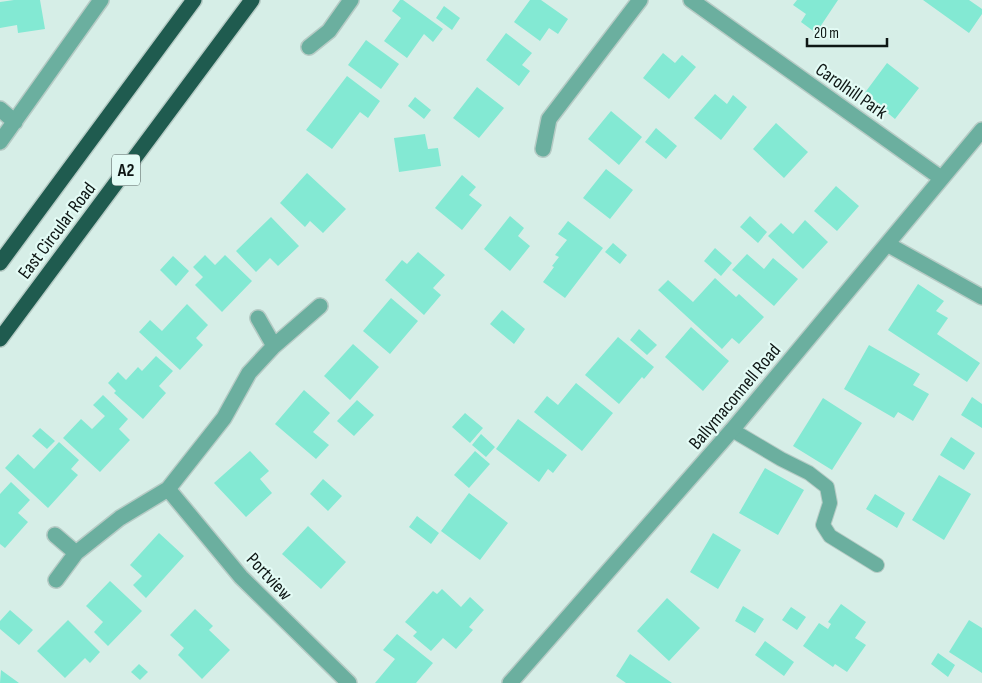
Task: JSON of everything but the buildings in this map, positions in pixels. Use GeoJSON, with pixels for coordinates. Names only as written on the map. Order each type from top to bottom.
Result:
{"type":"FeatureCollection","features":[{"type":"Feature","properties":{"kind":"highway","name":"East Circular Road"},"geometry":{"type":"LineString","coordinates":[[0,263],[194,0]]}},
{"type":"Feature","properties":{"kind":"highway","name":"East Circular Road"},"geometry":{"type":"LineString","coordinates":[[0,339],[252,0]]}},
{"type":"Feature","properties":{"kind":"street"},"geometry":{"type":"LineString","coordinates":[[0,142],[101,0]]}},
{"type":"Feature","properties":{"kind":"street"},"geometry":{"type":"LineString","coordinates":[[309,47],[329,31],[351,0]]}},
{"type":"Feature","properties":{"kind":"street"},"geometry":{"type":"LineString","coordinates":[[543,149],[549,119],[640,0]]}},
{"type":"Feature","properties":{"kind":"street","name":"Carolhill Park"},"geometry":{"type":"LineString","coordinates":[[691,0],[941,178]]}},
{"type":"Feature","properties":{"kind":"street"},"geometry":{"type":"LineString","coordinates":[[0,109],[15,122]]}},
{"type":"Feature","properties":{"kind":"street","name":"Ballymaconnell Road"},"geometry":{"type":"LineString","coordinates":[[510,683],[732,430],[982,130]]}},
{"type":"Feature","properties":{"kind":"street"},"geometry":{"type":"LineString","coordinates":[[887,244],[982,298]]}},
{"type":"Feature","properties":{"kind":"street"},"geometry":{"type":"LineString","coordinates":[[56,580],[76,553],[120,518],[168,489],[224,418],[249,373],[274,346],[320,306]]}},
{"type":"Feature","properties":{"kind":"street"},"geometry":{"type":"LineString","coordinates":[[258,318],[274,346]]}},
{"type":"Feature","properties":{"kind":"street","name":"Portview"},"geometry":{"type":"LineString","coordinates":[[168,489],[241,577],[349,683]]}},
{"type":"Feature","properties":{"kind":"street"},"geometry":{"type":"LineString","coordinates":[[55,535],[76,553]]}},
{"type":"Feature","properties":{"kind":"lane"},"geometry":{"type":"LineString","coordinates":[[732,430],[810,474],[827,487],[830,503],[822,525],[830,536],[877,565]]}}]}
